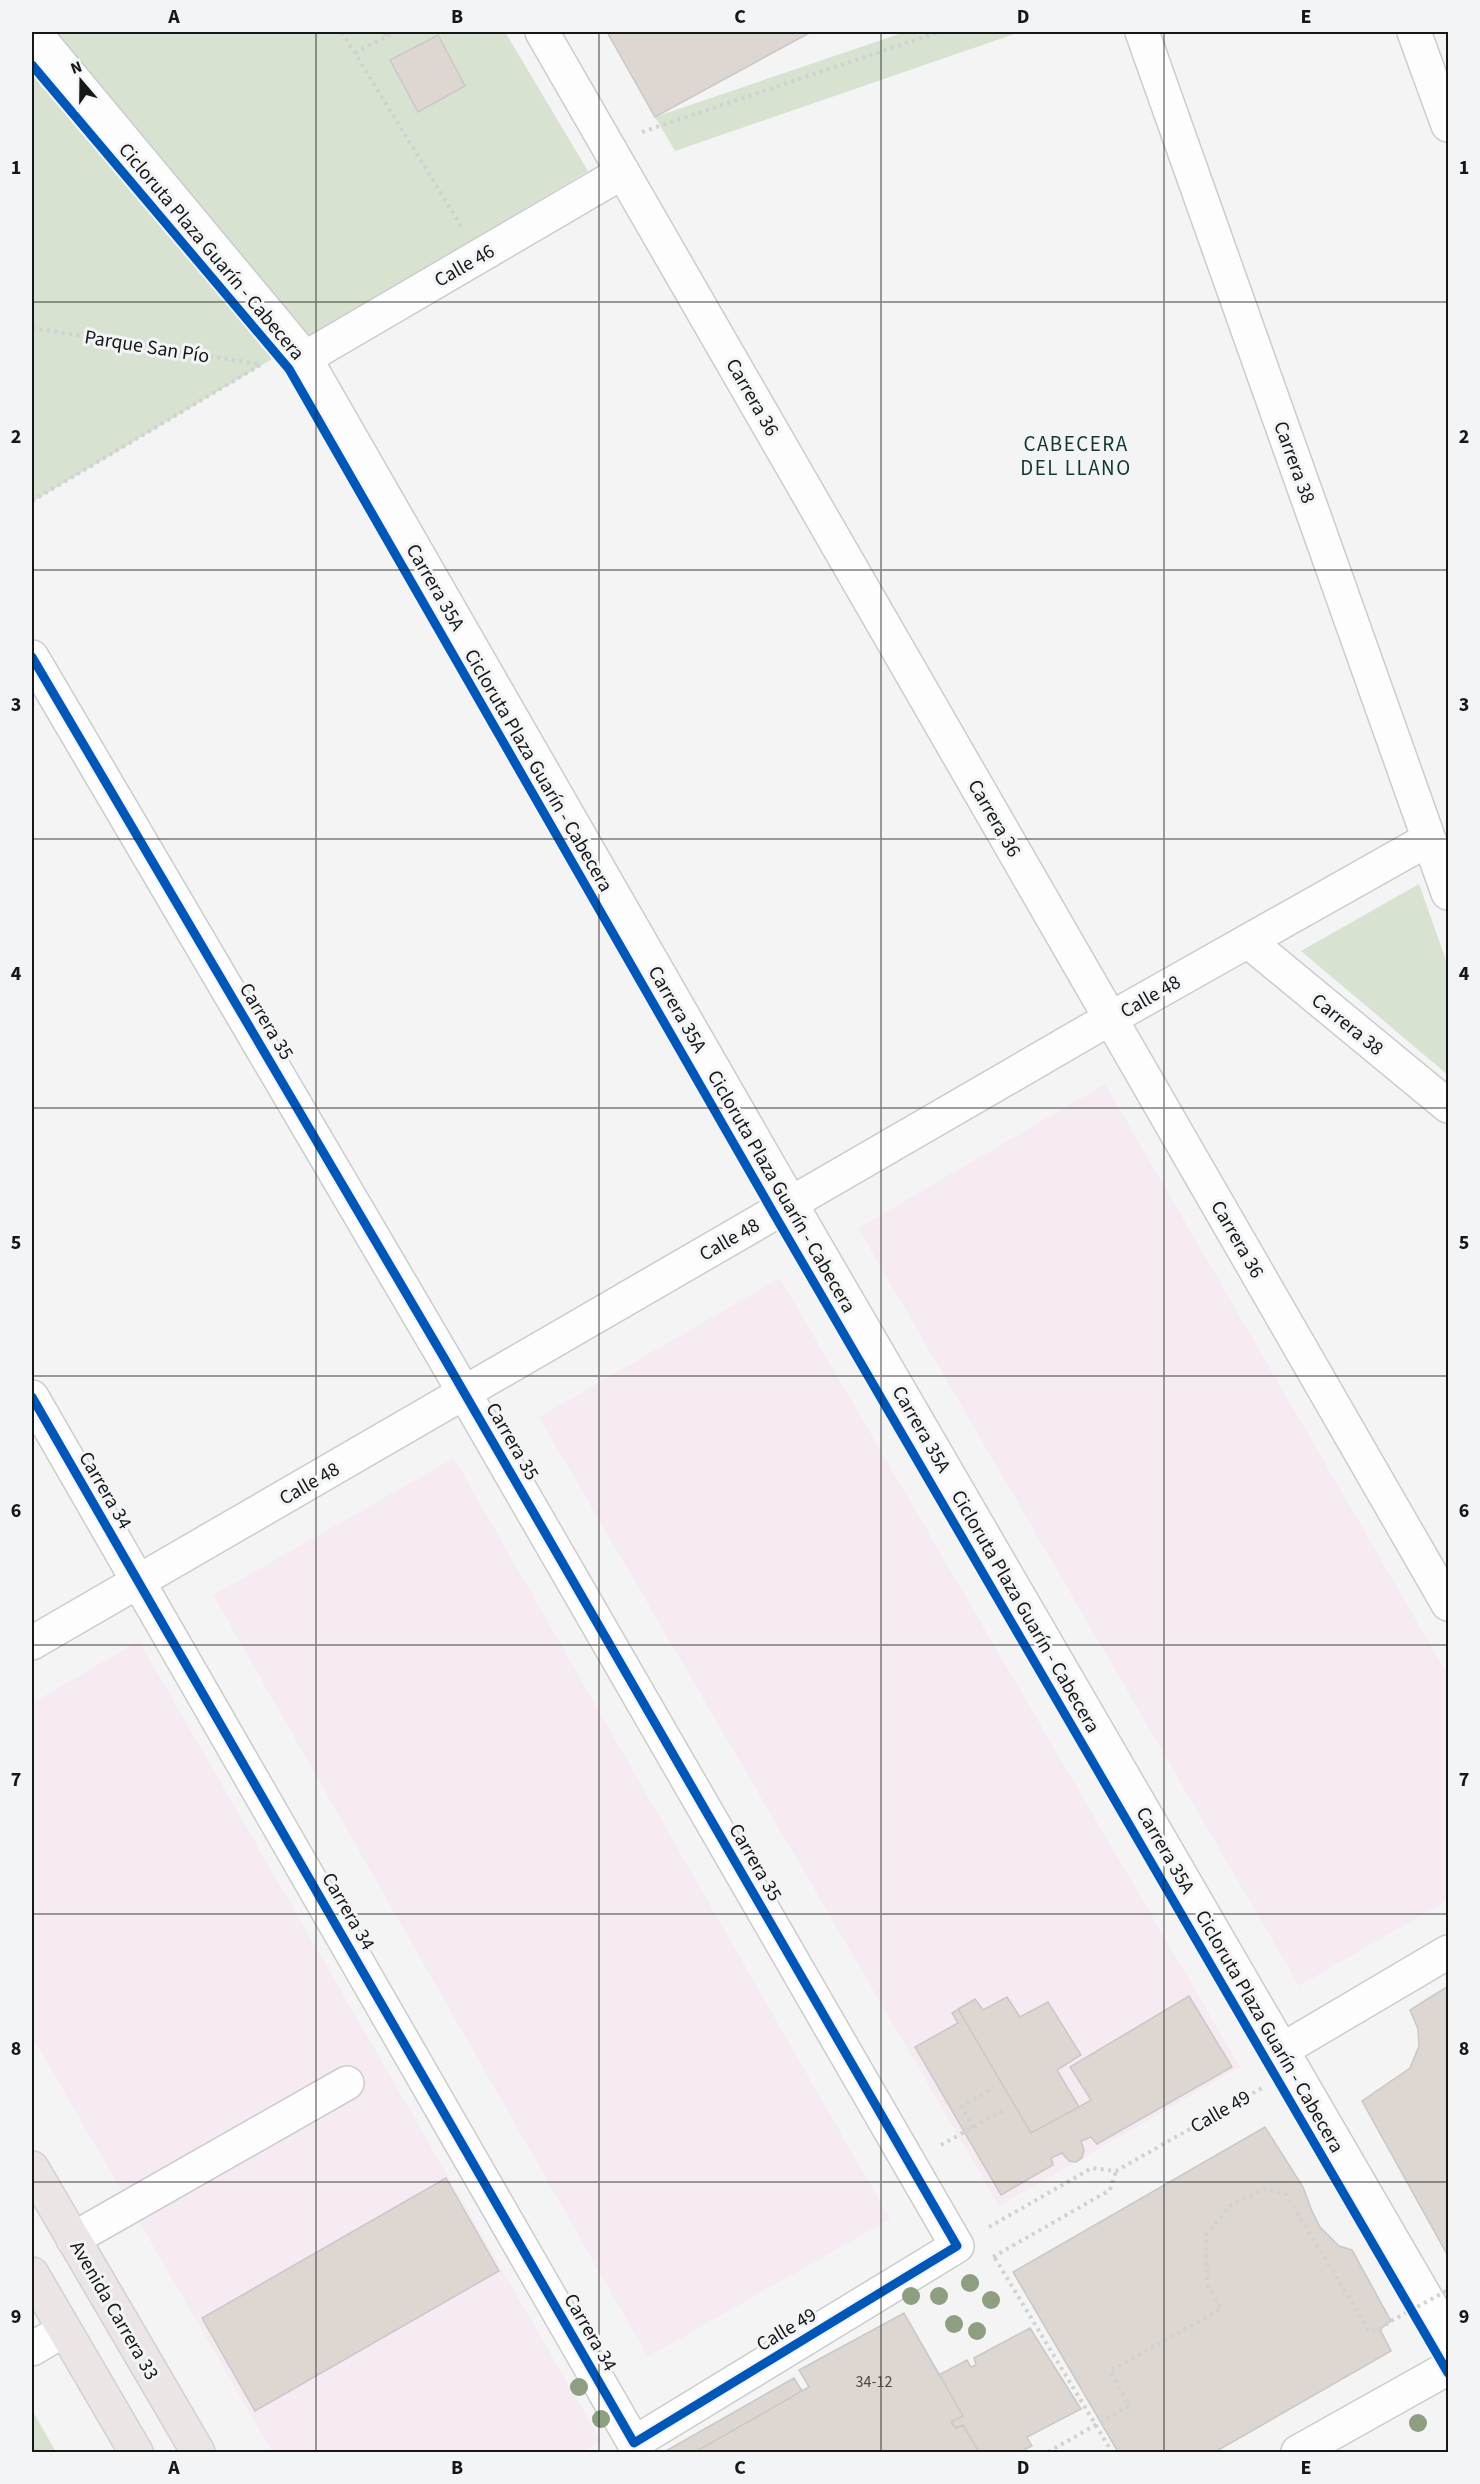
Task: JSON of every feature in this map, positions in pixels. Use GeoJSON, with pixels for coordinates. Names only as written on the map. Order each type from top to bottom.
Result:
{"type":"FeatureCollection","features":[{"type":"Feature","properties":{"kind":"main road","name":"Avenida Carrera 33"},"geometry":{"type":"LineString","coordinates":[[32,2168],[198,2452]]}},
{"type":"Feature","properties":{"kind":"main road"},"geometry":{"type":"LineString","coordinates":[[32,2274],[136,2452]]}},
{"type":"Feature","properties":{"kind":"street","name":"Carrera 35A"},"geometry":{"type":"LineString","coordinates":[[34,32],[299,351],[791,1204],[1449,2336]]}},
{"type":"Feature","properties":{"kind":"street","name":"Carrera 36"},"geometry":{"type":"LineString","coordinates":[[542,32],[1449,1604]]}},
{"type":"Feature","properties":{"kind":"street","name":"Carrera 38"},"geometry":{"type":"LineString","coordinates":[[1142,32],[1449,893]]}},
{"type":"Feature","properties":{"kind":"street"},"geometry":{"type":"LineString","coordinates":[[1414,32],[1449,125]]}},
{"type":"Feature","properties":{"kind":"street","name":"Calle 46"},"geometry":{"type":"LineString","coordinates":[[299,351],[479,256],[615,158]]}},
{"type":"Feature","properties":{"kind":"street","name":"Carrera 35"},"geometry":{"type":"LineString","coordinates":[[32,657],[464,1392],[957,2246]]}},
{"type":"Feature","properties":{"kind":"street","name":"Calle 48"},"geometry":{"type":"LineString","coordinates":[[32,1643],[1112,1018],[1429,839]]}},
{"type":"Feature","properties":{"kind":"street","name":"Carrera 38"},"geometry":{"type":"LineString","coordinates":[[1248,941],[1449,1106]]}},
{"type":"Feature","properties":{"kind":"street","name":"Carrera 34"},"geometry":{"type":"LineString","coordinates":[[32,1397],[634,2443]]}},
{"type":"Feature","properties":{"kind":"street"},"geometry":{"type":"LineString","coordinates":[[1288,2060],[1449,1952]]}},
{"type":"Feature","properties":{"kind":"street"},"geometry":{"type":"LineString","coordinates":[[73,2238],[347,2083]]}},
{"type":"Feature","properties":{"kind":"street","name":"Calle 49"},"geometry":{"type":"LineString","coordinates":[[634,2443],[957,2246]]}},
{"type":"Feature","properties":{"kind":"street"},"geometry":{"type":"LineString","coordinates":[[32,2349],[64,2330]]}},
{"type":"Feature","properties":{"kind":"street"},"geometry":{"type":"LineString","coordinates":[[1298,2452],[1449,2368]]}},
{"type":"Feature","properties":{"kind":"path"},"geometry":{"type":"LineString","coordinates":[[342,32],[479,256]]}},
{"type":"Feature","properties":{"kind":"path"},"geometry":{"type":"LineString","coordinates":[[356,53],[386,34],[395,32]]}},
{"type":"Feature","properties":{"kind":"path"},"geometry":{"type":"LineString","coordinates":[[615,158],[939,32]]}},
{"type":"Feature","properties":{"kind":"path"},"geometry":{"type":"LineString","coordinates":[[32,501],[262,364],[299,351]]}},
{"type":"Feature","properties":{"kind":"path"},"geometry":{"type":"LineString","coordinates":[[973,2128],[962,2107],[993,2088]]}},
{"type":"Feature","properties":{"kind":"path"},"geometry":{"type":"LineString","coordinates":[[909,2163],[1006,2109]]}},
{"type":"Feature","properties":{"kind":"path"},"geometry":{"type":"LineString","coordinates":[[957,2246],[1092,2168],[1116,2171]]}},
{"type":"Feature","properties":{"kind":"path"},"geometry":{"type":"LineString","coordinates":[[1048,2452],[1129,2406],[1110,2371],[1221,2309],[1207,2284],[1206,2235],[1231,2205],[1265,2189],[1285,2193],[1370,2332],[1380,2329],[1449,2290]]}},
{"type":"Feature","properties":{"kind":"path"},"geometry":{"type":"LineString","coordinates":[[957,2246],[995,2258],[1112,2452]]}},
{"type":"Feature","properties":{"kind":"path"},"geometry":{"type":"LineString","coordinates":[[1404,2297],[1416,2318]]}},
{"type":"Feature","properties":{"kind":"shaded area"},"geometry":{"type":"Polygon","coordinates":[[[1105,1084],[1448,1675],[1448,1900],[1299,1986],[858,1228],[1105,1084]]]}},
{"type":"Feature","properties":{"kind":"shaded area"},"geometry":{"type":"Polygon","coordinates":[[[780,1278],[1240,2067],[999,2206],[539,1417],[780,1278]]]}},
{"type":"Feature","properties":{"kind":"shaded area"},"geometry":{"type":"Polygon","coordinates":[[[454,1458],[890,2219],[648,2357],[213,1595],[454,1458]]]}},
{"type":"Feature","properties":{"kind":"shaded area"},"geometry":{"type":"Polygon","coordinates":[[[139,1641],[601,2441],[581,2452],[272,2452],[32,2036],[32,1703],[139,1641]]]}},
{"type":"Feature","properties":{"kind":"green space"},"geometry":{"type":"Polygon","coordinates":[[[32,32],[505,32],[588,171],[32,502],[32,32]]]}},
{"type":"Feature","properties":{"kind":"green space"},"geometry":{"type":"Polygon","coordinates":[[[905,32],[1020,32],[675,151],[655,117],[905,32]]]}},
{"type":"Feature","properties":{"kind":"green space"},"geometry":{"type":"Polygon","coordinates":[[[1419,884],[1448,966],[1448,1075],[1301,951],[1419,884]]]}},
{"type":"Feature","properties":{"kind":"green space"},"geometry":{"type":"Polygon","coordinates":[[[32,2410],[56,2452],[32,2452],[32,2410]]]}},
{"type":"Feature","properties":{"kind":"building"},"geometry":{"type":"Polygon","coordinates":[[[607,32],[811,32],[655,117],[607,32]]]}},
{"type":"Feature","properties":{"kind":"building"},"geometry":{"type":"Polygon","coordinates":[[[438,35],[465,86],[418,112],[390,60],[438,35]]]}},
{"type":"Feature","properties":{"kind":"building"},"geometry":{"type":"Polygon","coordinates":[[[1448,1986],[1448,2256],[1362,2101],[1410,2068],[1419,2046],[1418,2029],[1410,2010],[1448,1986]]]}},
{"type":"Feature","properties":{"kind":"building"},"geometry":{"type":"Polygon","coordinates":[[[1189,1996],[1232,2067],[1097,2144],[1091,2137],[1081,2141],[1084,2150],[1082,2158],[1076,2162],[1069,2161],[1062,2153],[1051,2158],[1053,2165],[1001,2195],[915,2047],[958,2023],[952,2013],[975,1999],[983,2010],[1007,1997],[1020,2017],[1048,2002],[1081,2055],[1057,2070],[1079,2107],[1091,2100],[1070,2067],[1189,1996]]]}},
{"type":"Feature","properties":{"kind":"building"},"geometry":{"type":"Polygon","coordinates":[[[1007,1997],[1020,2017],[1048,2002],[1081,2055],[1057,2070],[1079,2107],[1031,2133],[958,2009],[975,1999],[983,2010],[1007,1997]]]}},
{"type":"Feature","properties":{"kind":"building"},"geometry":{"type":"Polygon","coordinates":[[[1265,2127],[1303,2187],[1320,2227],[1339,2246],[1352,2250],[1391,2321],[1380,2329],[1391,2351],[1215,2452],[1118,2452],[1013,2272],[1265,2127]]]}},
{"type":"Feature","properties":{"kind":"building"},"geometry":{"type":"Polygon","coordinates":[[[446,2178],[499,2271],[255,2411],[202,2318],[446,2178]]]}},
{"type":"Feature","properties":{"kind":"building"},"geometry":{"type":"Polygon","coordinates":[[[904,2313],[939,2375],[967,2360],[971,2367],[976,2365],[974,2358],[1030,2328],[1081,2409],[1027,2437],[1032,2446],[1020,2452],[664,2452],[794,2378],[802,2391],[809,2387],[799,2370],[904,2313]]]}},
{"type":"Feature","properties":{"kind":"building"},"geometry":{"type":"Polygon","coordinates":[[[904,2313],[963,2416],[951,2422],[956,2428],[963,2425],[979,2452],[695,2452],[809,2387],[799,2370],[904,2313]]]}},
{"type":"Feature","properties":{"kind":"cycle path","name":"Cicloruta Plaza Guarín - Cabecera"},"geometry":{"type":"LineString","coordinates":[[32,65],[289,369],[774,1214],[1448,2373]]}},
{"type":"Feature","properties":{"kind":"cycle path"},"geometry":{"type":"LineString","coordinates":[[32,657],[443,1356],[957,2246],[634,2443],[32,1397]]}},
{"type":"Feature","properties":{"kind":"district","name":"CABECERA DEL LLANO"},"geometry":{"type":"Point","coordinates":[1076,456]}}]}
